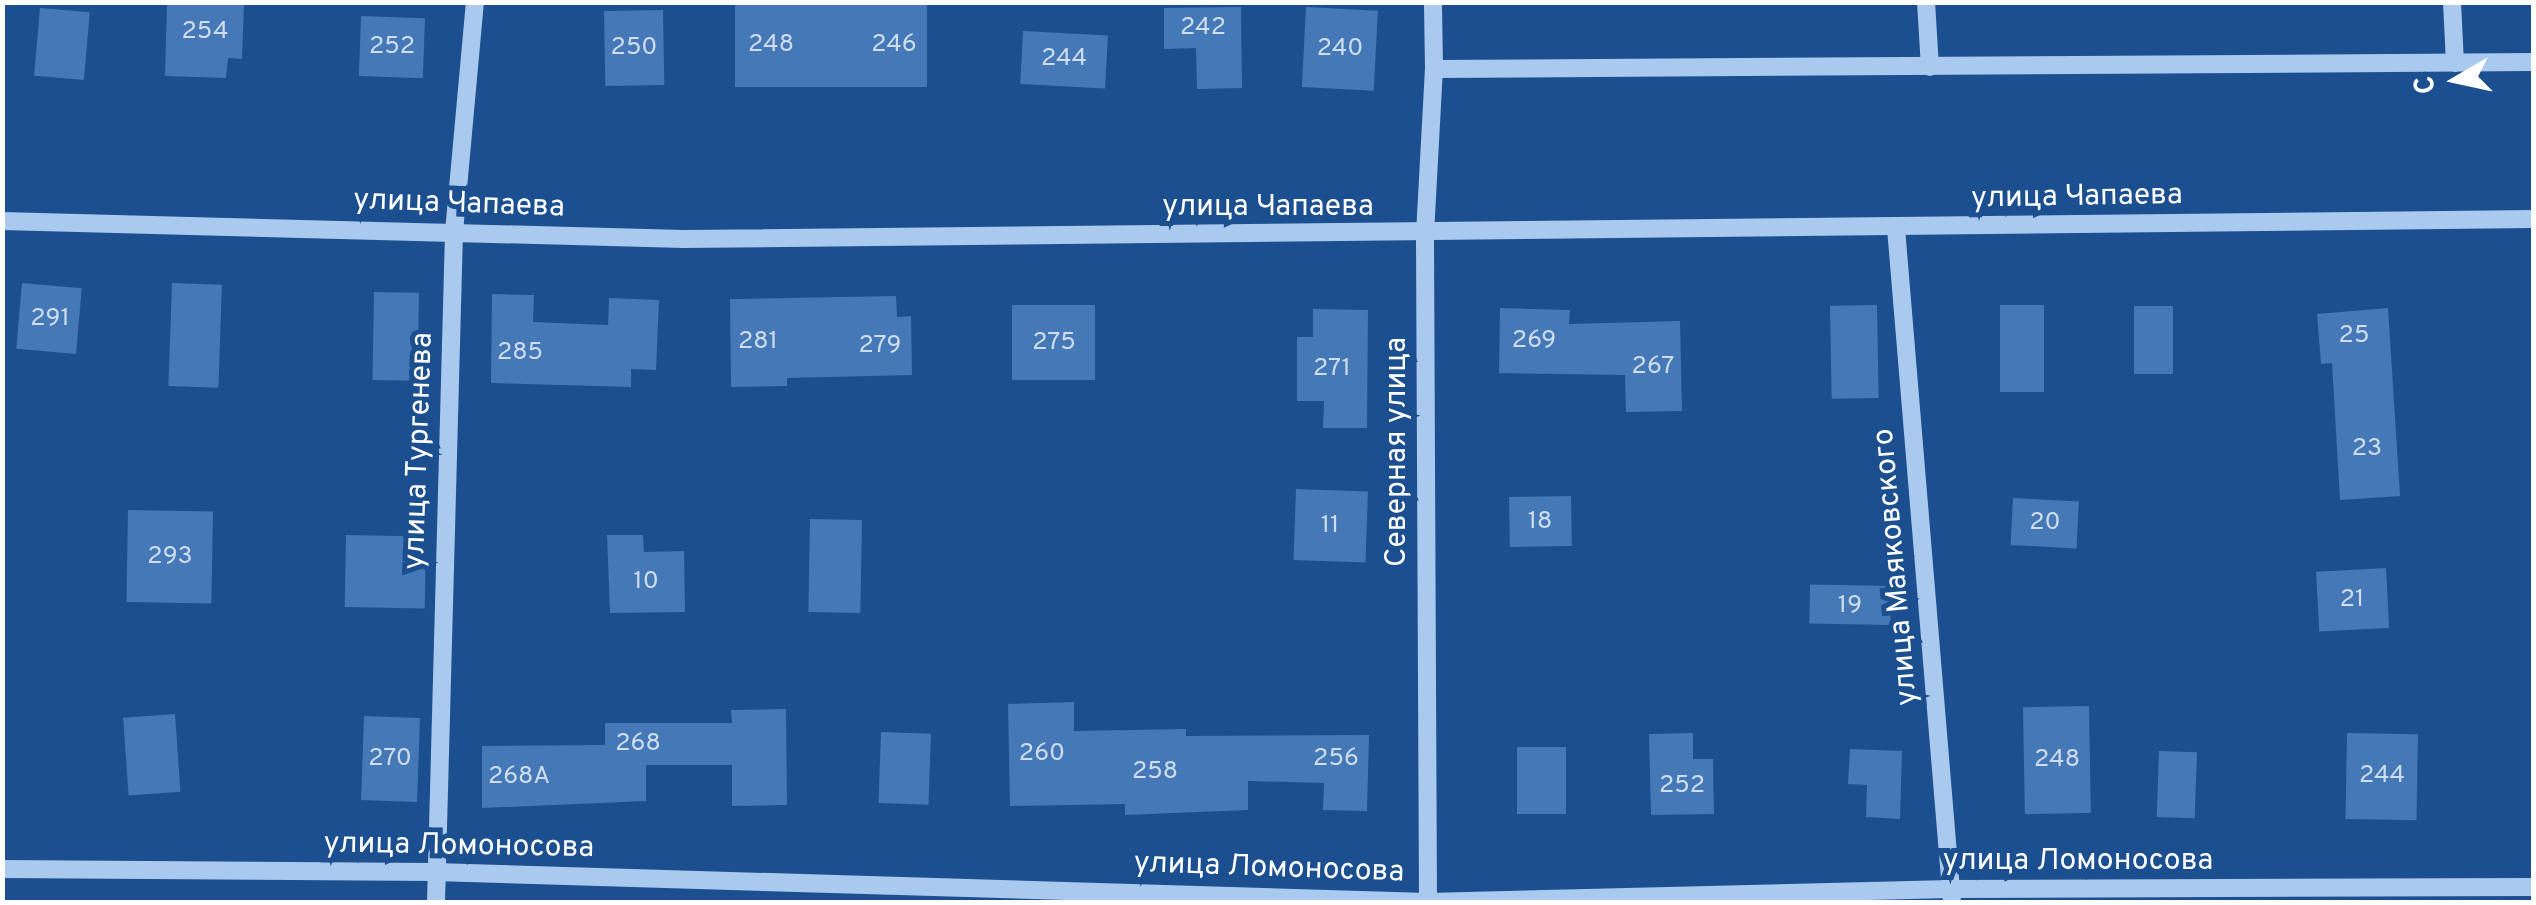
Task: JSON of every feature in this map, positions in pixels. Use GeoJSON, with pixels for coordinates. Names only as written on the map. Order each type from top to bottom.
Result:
{"type":"FeatureCollection","features":[{"type":"Feature","properties":{"kind":"street","name":"улица Тургенева"},"geometry":{"type":"LineString","coordinates":[[436,902],[454,232],[475,2]]}},
{"type":"Feature","properties":{"kind":"street","name":"Северная улица"},"geometry":{"type":"LineString","coordinates":[[1428,902],[1425,234],[1434,68],[1432,2]]}},
{"type":"Feature","properties":{"kind":"street"},"geometry":{"type":"LineString","coordinates":[[1926,2],[1930,67]]}},
{"type":"Feature","properties":{"kind":"street"},"geometry":{"type":"LineString","coordinates":[[2452,2],[2454,63]]}},
{"type":"Feature","properties":{"kind":"street"},"geometry":{"type":"LineString","coordinates":[[1434,68],[2534,62]]}},
{"type":"Feature","properties":{"kind":"street","name":"улица Чапаева"},"geometry":{"type":"LineString","coordinates":[[2,221],[684,239],[1425,234],[2534,219]]}},
{"type":"Feature","properties":{"kind":"street","name":"улица Маяковского"},"geometry":{"type":"LineString","coordinates":[[1896,228],[1951,896]]}},
{"type":"Feature","properties":{"kind":"street","name":"улица Ломоносова"},"geometry":{"type":"LineString","coordinates":[[2,869],[435,872],[1428,902],[2507,895],[2534,888]]}},
{"type":"Feature","properties":{"kind":"building"},"geometry":{"type":"Polygon","coordinates":[[[167,2],[244,5],[242,59],[228,58],[226,78],[165,76],[167,2]]]}},
{"type":"Feature","properties":{"kind":"building"},"geometry":{"type":"Polygon","coordinates":[[[735,2],[927,2],[927,87],[735,87],[735,2]]]}},
{"type":"Feature","properties":{"kind":"building"},"geometry":{"type":"Polygon","coordinates":[[[1241,7],[1242,88],[1197,89],[1196,48],[1164,49],[1164,8],[1241,7]]]}},
{"type":"Feature","properties":{"kind":"building"},"geometry":{"type":"Polygon","coordinates":[[[1306,7],[1378,11],[1374,91],[1302,87],[1306,7]]]}},
{"type":"Feature","properties":{"kind":"building"},"geometry":{"type":"Polygon","coordinates":[[[40,8],[90,12],[84,80],[34,76],[40,8]]]}},
{"type":"Feature","properties":{"kind":"building"},"geometry":{"type":"Polygon","coordinates":[[[663,10],[664,85],[605,86],[604,11],[663,10]]]}},
{"type":"Feature","properties":{"kind":"building"},"geometry":{"type":"Polygon","coordinates":[[[361,16],[425,18],[423,78],[359,76],[361,16]]]}},
{"type":"Feature","properties":{"kind":"building"},"geometry":{"type":"Polygon","coordinates":[[[1023,31],[1108,35],[1105,88],[1020,84],[1023,31]]]}},
{"type":"Feature","properties":{"kind":"building"},"geometry":{"type":"Polygon","coordinates":[[[22,283],[82,288],[76,354],[16,349],[22,283]]]}},
{"type":"Feature","properties":{"kind":"building"},"geometry":{"type":"Polygon","coordinates":[[[172,283],[222,285],[218,388],[168,386],[172,283]]]}},
{"type":"Feature","properties":{"kind":"building"},"geometry":{"type":"Polygon","coordinates":[[[374,292],[419,293],[417,381],[372,380],[374,292]]]}},
{"type":"Feature","properties":{"kind":"building"},"geometry":{"type":"Polygon","coordinates":[[[492,294],[534,295],[533,322],[608,325],[609,298],[659,300],[656,370],[631,369],[631,387],[491,383],[492,294]]]}},
{"type":"Feature","properties":{"kind":"building"},"geometry":{"type":"Polygon","coordinates":[[[896,296],[897,317],[911,316],[912,375],[787,378],[787,386],[731,387],[730,299],[896,296]]]}},
{"type":"Feature","properties":{"kind":"building"},"geometry":{"type":"Polygon","coordinates":[[[1012,305],[1095,305],[1095,380],[1012,380],[1012,305]]]}},
{"type":"Feature","properties":{"kind":"building"},"geometry":{"type":"Polygon","coordinates":[[[1877,305],[1879,398],[1832,399],[1830,306],[1877,305]]]}},
{"type":"Feature","properties":{"kind":"building"},"geometry":{"type":"Polygon","coordinates":[[[2000,305],[2044,305],[2044,392],[2000,392],[2000,305]]]}},
{"type":"Feature","properties":{"kind":"building"},"geometry":{"type":"Polygon","coordinates":[[[2134,306],[2173,306],[2173,374],[2134,374],[2134,306]]]}},
{"type":"Feature","properties":{"kind":"building"},"geometry":{"type":"Polygon","coordinates":[[[1500,308],[1570,310],[1569,324],[1680,321],[1682,411],[1626,412],[1625,375],[1499,373],[1500,308]]]}},
{"type":"Feature","properties":{"kind":"building"},"geometry":{"type":"Polygon","coordinates":[[[2388,308],[2400,496],[2340,500],[2332,363],[2321,364],[2317,314],[2388,308]]]}},
{"type":"Feature","properties":{"kind":"building"},"geometry":{"type":"Polygon","coordinates":[[[1313,309],[1368,310],[1367,428],[1323,428],[1324,401],[1297,401],[1297,337],[1313,337],[1313,309]]]}},
{"type":"Feature","properties":{"kind":"building"},"geometry":{"type":"Polygon","coordinates":[[[1296,489],[1368,492],[1365,562],[1294,560],[1296,489]]]}},
{"type":"Feature","properties":{"kind":"building"},"geometry":{"type":"Polygon","coordinates":[[[1571,496],[1572,546],[1510,547],[1509,497],[1571,496]]]}},
{"type":"Feature","properties":{"kind":"building"},"geometry":{"type":"Polygon","coordinates":[[[2013,498],[2079,501],[2076,548],[2011,545],[2013,498]]]}},
{"type":"Feature","properties":{"kind":"building"},"geometry":{"type":"Polygon","coordinates":[[[128,510],[213,511],[211,603],[126,602],[128,510]]]}},
{"type":"Feature","properties":{"kind":"building"},"geometry":{"type":"Polygon","coordinates":[[[810,519],[862,520],[860,613],[808,612],[810,519]]]}},
{"type":"Feature","properties":{"kind":"building"},"geometry":{"type":"Polygon","coordinates":[[[346,535],[426,536],[425,608],[345,607],[346,535]]]}},
{"type":"Feature","properties":{"kind":"building"},"geometry":{"type":"Polygon","coordinates":[[[607,535],[643,535],[644,552],[684,551],[685,612],[610,613],[607,535]]]}},
{"type":"Feature","properties":{"kind":"building"},"geometry":{"type":"Polygon","coordinates":[[[2386,568],[2389,628],[2319,632],[2316,572],[2386,568]]]}},
{"type":"Feature","properties":{"kind":"building"},"geometry":{"type":"Polygon","coordinates":[[[1810,585],[1891,586],[1890,625],[1809,624],[1810,585]]]}},
{"type":"Feature","properties":{"kind":"building"},"geometry":{"type":"Polygon","coordinates":[[[1074,702],[1074,731],[1186,729],[1186,736],[1369,735],[1367,811],[1323,810],[1324,783],[1248,781],[1248,810],[1125,815],[1125,804],[1010,806],[1008,704],[1074,702]]]}},
{"type":"Feature","properties":{"kind":"building"},"geometry":{"type":"Polygon","coordinates":[[[2089,706],[2091,813],[2025,814],[2023,707],[2089,706]]]}},
{"type":"Feature","properties":{"kind":"building"},"geometry":{"type":"Polygon","coordinates":[[[786,709],[787,805],[732,806],[732,765],[646,765],[646,801],[482,808],[482,746],[605,745],[605,723],[732,723],[731,710],[786,709]]]}},
{"type":"Feature","properties":{"kind":"building"},"geometry":{"type":"Polygon","coordinates":[[[175,714],[180,792],[129,795],[123,718],[175,714]]]}},
{"type":"Feature","properties":{"kind":"building"},"geometry":{"type":"Polygon","coordinates":[[[364,716],[420,718],[417,802],[361,800],[364,716]]]}},
{"type":"Feature","properties":{"kind":"building"},"geometry":{"type":"Polygon","coordinates":[[[881,732],[931,734],[928,805],[879,803],[881,732]]]}},
{"type":"Feature","properties":{"kind":"building"},"geometry":{"type":"Polygon","coordinates":[[[1693,733],[1693,759],[1713,759],[1714,814],[1651,815],[1649,734],[1693,733]]]}},
{"type":"Feature","properties":{"kind":"building"},"geometry":{"type":"Polygon","coordinates":[[[2347,733],[2418,734],[2416,820],[2345,819],[2347,733]]]}},
{"type":"Feature","properties":{"kind":"building"},"geometry":{"type":"Polygon","coordinates":[[[1517,747],[1566,747],[1566,814],[1517,814],[1517,747]]]}},
{"type":"Feature","properties":{"kind":"building"},"geometry":{"type":"Polygon","coordinates":[[[1850,749],[1902,751],[1900,819],[1866,817],[1867,785],[1848,784],[1850,749]]]}},
{"type":"Feature","properties":{"kind":"building"},"geometry":{"type":"Polygon","coordinates":[[[2159,751],[2197,752],[2195,818],[2157,817],[2159,751]]]}}]}
